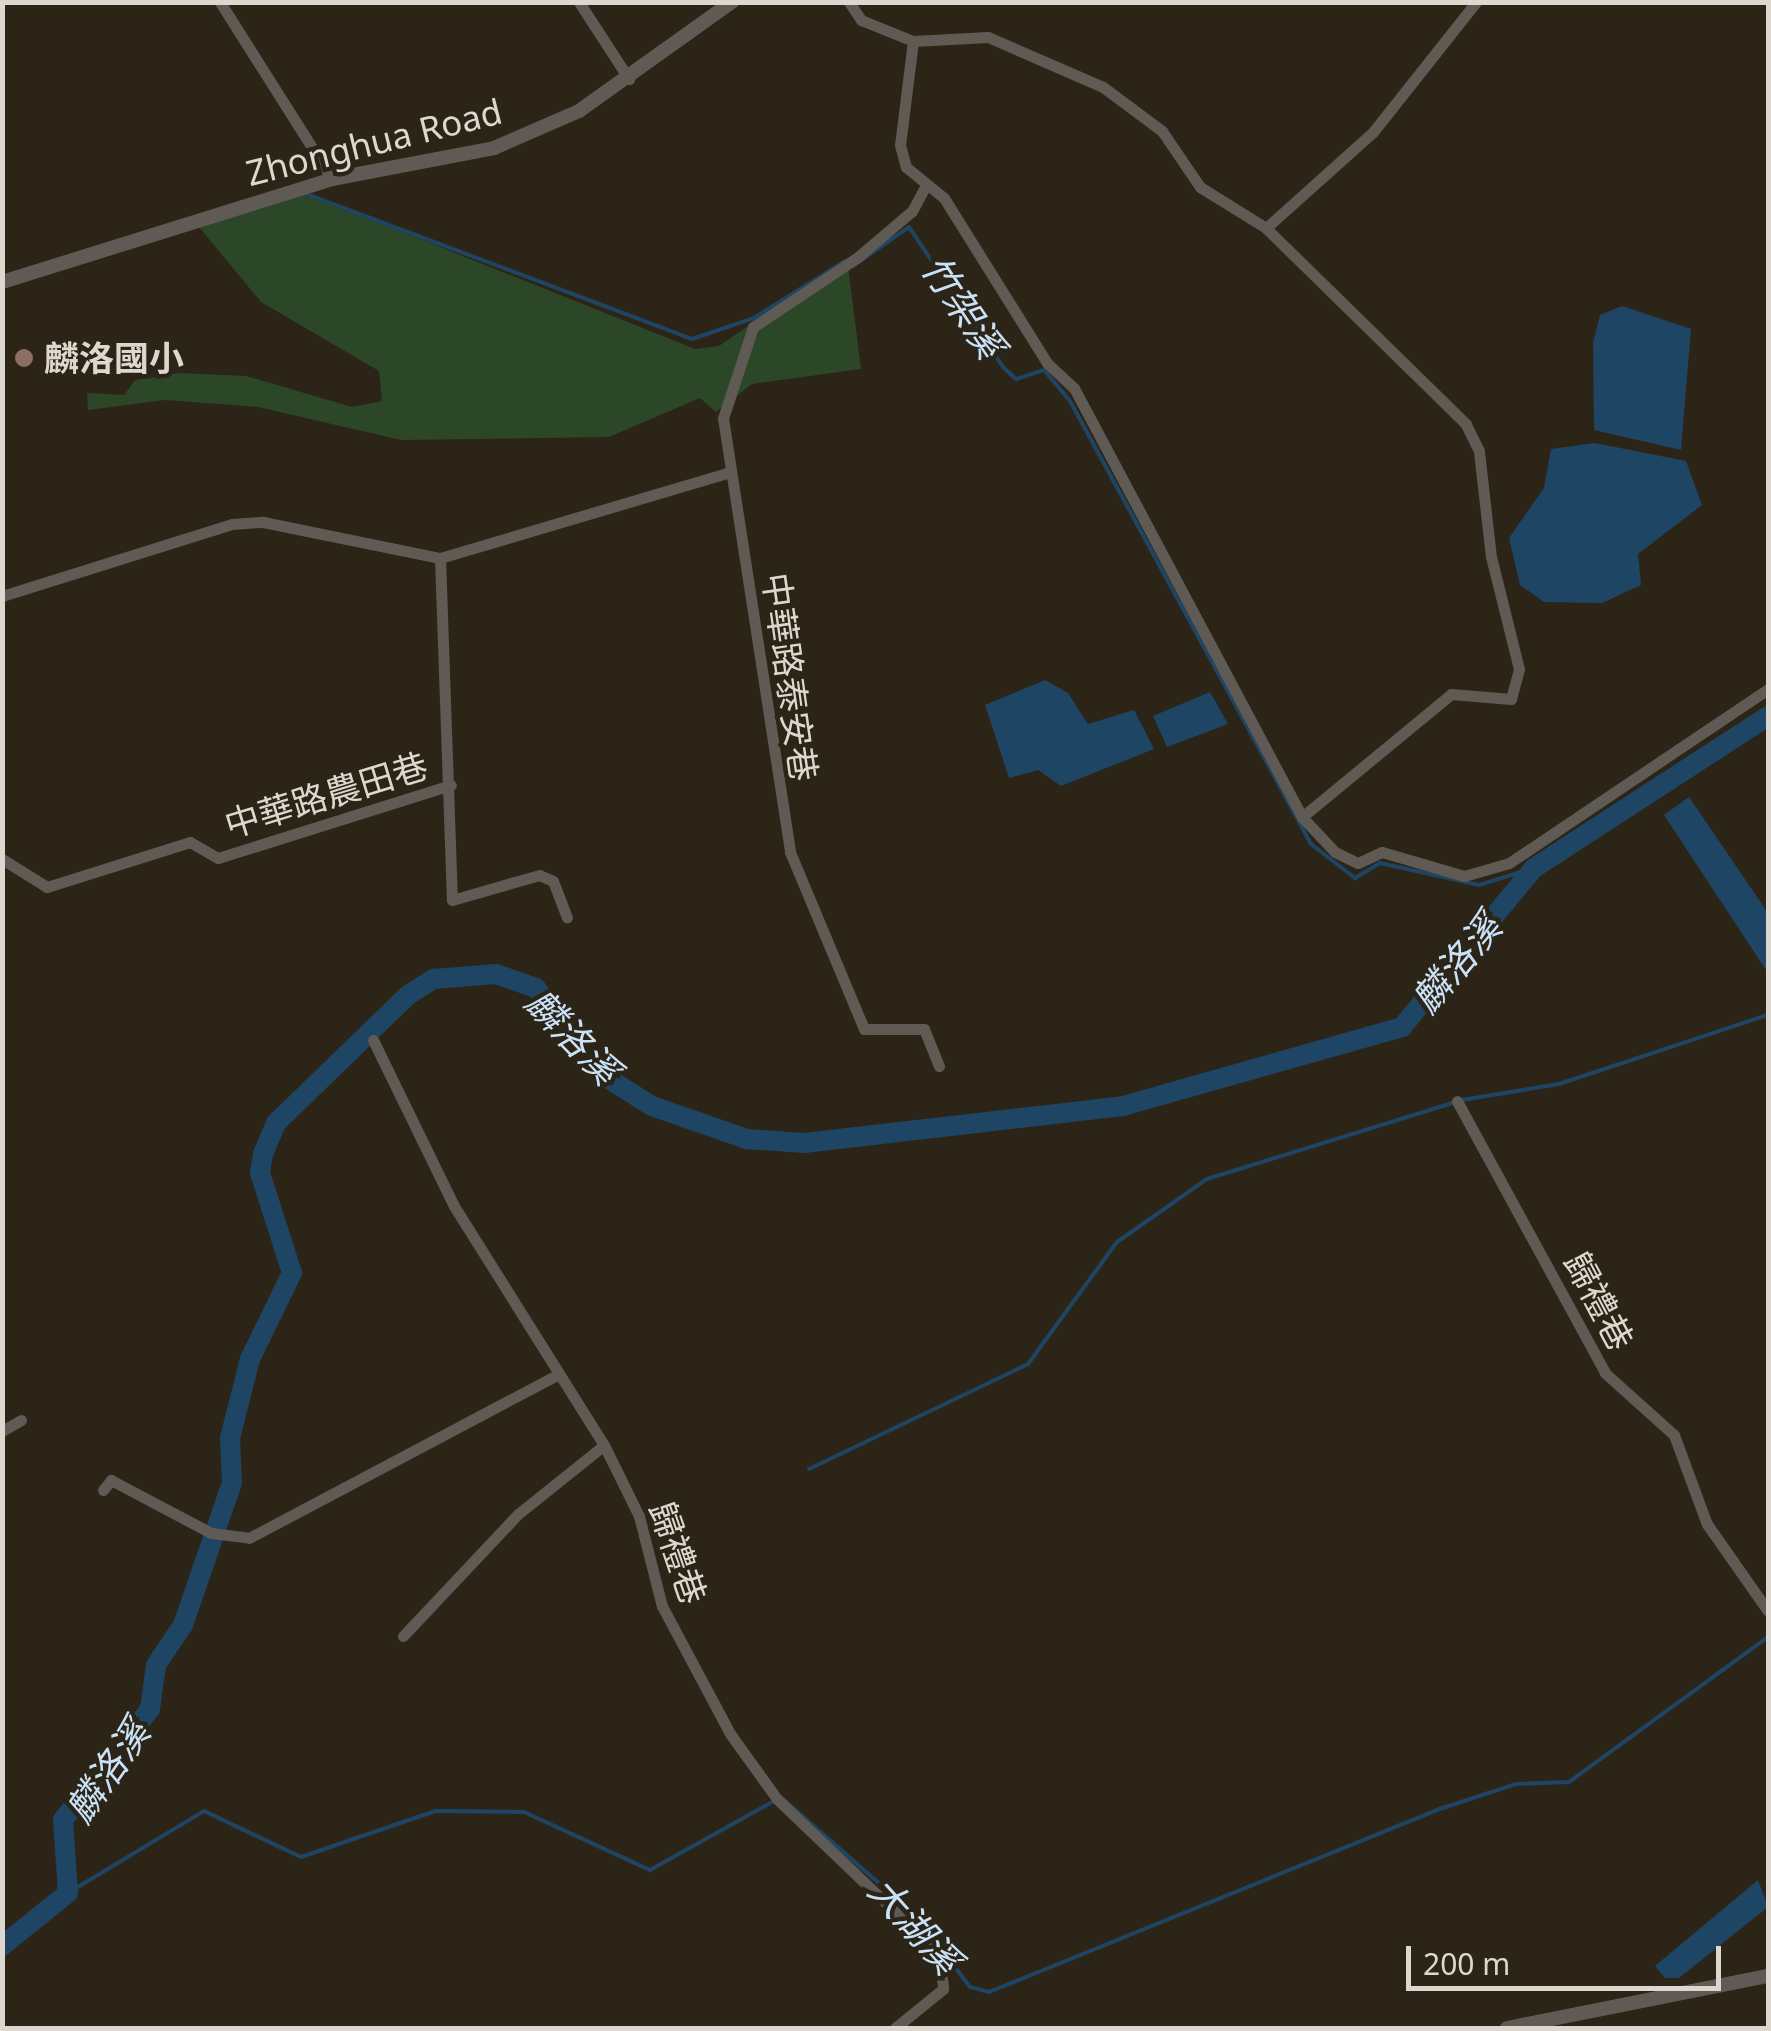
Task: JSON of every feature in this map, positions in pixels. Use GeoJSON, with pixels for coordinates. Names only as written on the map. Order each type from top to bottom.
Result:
{"type":"FeatureCollection","features":[{"type":"Feature","properties":{"kind":"street"},"geometry":{"type":"LineString","coordinates":[[220,2],[332,180]]}},
{"type":"Feature","properties":{"kind":"street"},"geometry":{"type":"LineString","coordinates":[[579,2],[628,79]]}},
{"type":"Feature","properties":{"kind":"street","name":"Zhonghua Road"},"geometry":{"type":"LineString","coordinates":[[2,282],[332,180],[494,148],[628,79],[732,2]]}},
{"type":"Feature","properties":{"kind":"street"},"geometry":{"type":"LineString","coordinates":[[850,2],[861,20],[913,42],[988,36],[1103,86],[1162,131],[1200,188],[1266,228],[1466,424],[1480,452],[1491,557],[1511,608],[1519,669],[1510,699],[1451,694],[1302,817]]}},
{"type":"Feature","properties":{"kind":"street"},"geometry":{"type":"LineString","coordinates":[[1266,228],[1374,132],[1476,2]]}},
{"type":"Feature","properties":{"kind":"street"},"geometry":{"type":"LineString","coordinates":[[913,42],[900,145],[926,186],[944,198],[1046,363],[1074,388],[1302,817],[1358,863],[1382,852],[1464,876],[1509,863],[1768,689]]}},
{"type":"Feature","properties":{"kind":"street","name":"中華路泰安巷"},"geometry":{"type":"LineString","coordinates":[[926,186],[912,210],[849,263],[748,332],[726,391],[730,472],[771,685],[764,719],[790,852],[864,1029],[924,1028],[940,1066]]}},
{"type":"Feature","properties":{"kind":"street"},"geometry":{"type":"LineString","coordinates":[[2,596],[232,524],[440,558],[730,472]]}},
{"type":"Feature","properties":{"kind":"street","name":"中華路農田巷"},"geometry":{"type":"LineString","coordinates":[[440,558],[451,785],[452,900],[539,875],[552,881],[567,917]]}},
{"type":"Feature","properties":{"kind":"street","name":"中華路農田巷"},"geometry":{"type":"LineString","coordinates":[[2,859],[46,887],[190,842],[218,858],[451,785]]}},
{"type":"Feature","properties":{"kind":"street","name":"歸禮巷"},"geometry":{"type":"LineString","coordinates":[[373,1040],[454,1206],[555,1376],[604,1445],[639,1516],[662,1606],[731,1735],[777,1800],[939,1954],[943,1988],[895,2028]]}},
{"type":"Feature","properties":{"kind":"street","name":"歸禮巷"},"geometry":{"type":"LineString","coordinates":[[1457,1101],[1605,1373],[1674,1434],[1706,1524],[1768,1611]]}},
{"type":"Feature","properties":{"kind":"street"},"geometry":{"type":"LineString","coordinates":[[103,1490],[110,1480],[211,1533],[226,1538],[249,1538],[555,1376]]}},
{"type":"Feature","properties":{"kind":"street"},"geometry":{"type":"LineString","coordinates":[[2,1431],[21,1420]]}},
{"type":"Feature","properties":{"kind":"street"},"geometry":{"type":"LineString","coordinates":[[404,1636],[518,1514],[604,1445]]}},
{"type":"Feature","properties":{"kind":"street"},"geometry":{"type":"LineString","coordinates":[[1507,2028],[1768,1976]]}},
{"type":"Feature","properties":{"kind":"green space"},"geometry":{"type":"Polygon","coordinates":[[[303,192],[695,349],[719,346],[847,258],[861,369],[752,384],[716,412],[700,398],[609,437],[401,440],[258,407],[165,400],[88,410],[87,393],[124,395],[135,380],[178,373],[246,376],[352,407],[382,401],[379,371],[261,302],[199,227],[303,192]]]}},
{"type":"Feature","properties":{"kind":"water"},"geometry":{"type":"Polygon","coordinates":[[[1622,306],[1691,329],[1681,450],[1594,430],[1593,342],[1600,315],[1622,306]]]}},
{"type":"Feature","properties":{"kind":"water"},"geometry":{"type":"Polygon","coordinates":[[[1595,443],[1686,461],[1702,505],[1638,554],[1641,585],[1602,603],[1544,602],[1520,585],[1509,538],[1544,488],[1551,449],[1595,443]]]}},
{"type":"Feature","properties":{"kind":"water"},"geometry":{"type":"Polygon","coordinates":[[[1045,680],[1068,693],[1088,724],[1134,710],[1154,749],[1061,786],[1038,770],[1009,778],[985,705],[1045,680]]]}},
{"type":"Feature","properties":{"kind":"water"},"geometry":{"type":"Polygon","coordinates":[[[1210,692],[1228,724],[1167,747],[1153,716],[1210,692]]]}},
{"type":"Feature","properties":{"kind":"water"},"geometry":{"type":"Polygon","coordinates":[[[1689,797],[1768,913],[1768,973],[1664,815],[1689,797]]]}},
{"type":"Feature","properties":{"kind":"water"},"geometry":{"type":"Polygon","coordinates":[[[1758,1880],[1768,1907],[1679,1978],[1665,1978],[1655,1966],[1758,1880]]]}},
{"type":"Feature","properties":{"kind":"waterway","name":"竹架溪"},"geometry":{"type":"LineString","coordinates":[[304,193],[692,339],[754,318],[845,261]]}},
{"type":"Feature","properties":{"kind":"waterway","name":"竹架溪"},"geometry":{"type":"LineString","coordinates":[[853,266],[909,227],[1003,367],[1016,379],[1044,370],[1070,401],[1311,844],[1355,878],[1380,863],[1479,885],[1534,868]]}},
{"type":"Feature","properties":{"kind":"waterway","name":"麟洛溪"},"geometry":{"type":"LineString","coordinates":[[2,1946],[68,1893],[63,1820],[150,1709],[156,1665],[183,1625],[232,1483],[230,1438],[250,1359],[292,1273],[260,1173],[276,1123],[408,995],[434,979],[496,974],[536,988],[604,1076],[652,1106],[747,1139],[804,1143],[1123,1106],[1402,1027],[1534,868],[1768,716]]}},
{"type":"Feature","properties":{"kind":"waterway"},"geometry":{"type":"LineString","coordinates":[[1462,1100],[1559,1084],[1768,1015]]}},
{"type":"Feature","properties":{"kind":"waterway"},"geometry":{"type":"LineString","coordinates":[[809,1469],[1028,1364],[1117,1242],[1207,1179],[1453,1103]]}},
{"type":"Feature","properties":{"kind":"waterway","name":"大湖溪"},"geometry":{"type":"LineString","coordinates":[[783,1799],[916,1916],[970,1987],[989,1992],[1443,1808],[1516,1784],[1569,1782],[1768,1637]]}},
{"type":"Feature","properties":{"kind":"waterway","name":"大湖溪"},"geometry":{"type":"LineString","coordinates":[[68,1893],[204,1811],[301,1857],[435,1811],[524,1812],[650,1870],[774,1801]]}},
{"type":"Feature","properties":{"kind":"place","name":"麟洛國小"},"geometry":{"type":"Point","coordinates":[24,358]}}]}
